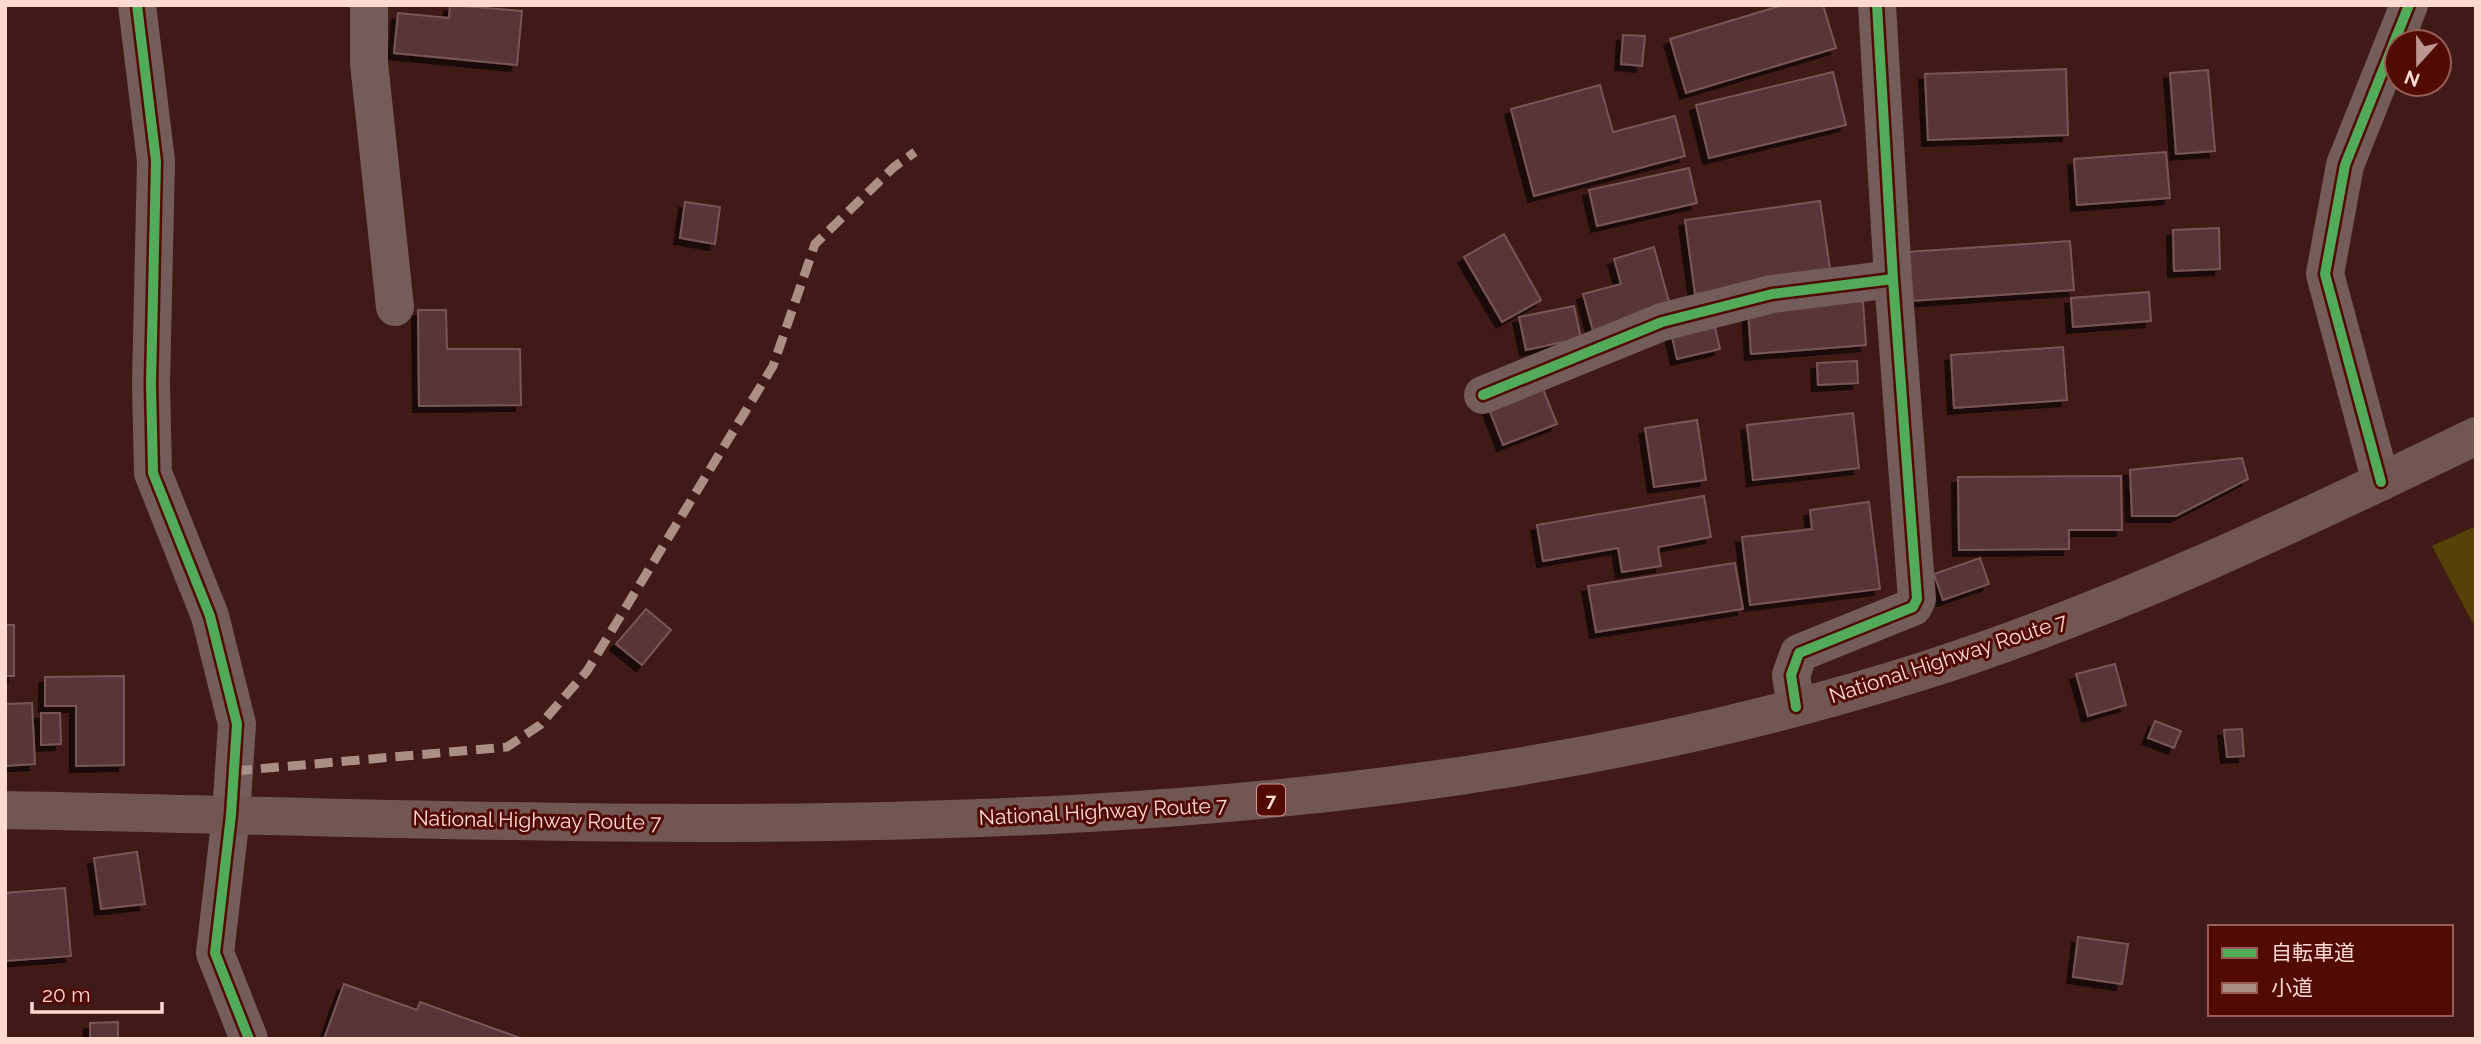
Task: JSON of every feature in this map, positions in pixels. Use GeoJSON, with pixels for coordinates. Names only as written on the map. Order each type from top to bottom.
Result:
{"type":"FeatureCollection","features":[{"type":"Feature","properties":{"kind":"highway","name":"National Highway Route 7"},"geometry":{"type":"LineString","coordinates":[[5,810],[686,822],[872,821],[1229,805],[1445,778],[1667,738],[1796,707],[1925,670],[2141,591],[2263,539],[2476,436]]}},
{"type":"Feature","properties":{"kind":"street"},"geometry":{"type":"LineString","coordinates":[[137,5],[156,161],[151,384],[153,473],[210,616],[237,724],[231,815],[215,953],[249,1039]]}},
{"type":"Feature","properties":{"kind":"street"},"geometry":{"type":"LineString","coordinates":[[369,5],[369,63],[395,307]]}},
{"type":"Feature","properties":{"kind":"street"},"geometry":{"type":"LineString","coordinates":[[1796,707],[1791,675],[1799,653],[1913,607],[1917,599],[1893,279],[1877,5]]}},
{"type":"Feature","properties":{"kind":"street"},"geometry":{"type":"LineString","coordinates":[[2381,482],[2325,274],[2345,165],[2409,5]]}},
{"type":"Feature","properties":{"kind":"street"},"geometry":{"type":"LineString","coordinates":[[1483,395],[1662,322],[1772,295],[1893,279]]}},
{"type":"Feature","properties":{"kind":"shaded area"},"geometry":{"type":"Polygon","coordinates":[[[2476,526],[2476,629],[2432,546],[2476,526]]]}},
{"type":"Feature","properties":{"kind":"building"},"geometry":{"type":"Polygon","coordinates":[[[450,5],[522,11],[517,65],[394,53],[398,13],[449,18],[450,5]]]}},
{"type":"Feature","properties":{"kind":"building"},"geometry":{"type":"Polygon","coordinates":[[[1783,5],[1823,5],[1836,48],[1686,93],[1670,39],[1783,5]]]}},
{"type":"Feature","properties":{"kind":"building"},"geometry":{"type":"Polygon","coordinates":[[[1623,35],[1645,36],[1642,66],[1621,64],[1623,35]]]}},
{"type":"Feature","properties":{"kind":"building"},"geometry":{"type":"Polygon","coordinates":[[[2066,69],[2068,135],[1928,140],[1925,74],[2066,69]]]}},
{"type":"Feature","properties":{"kind":"building"},"geometry":{"type":"Polygon","coordinates":[[[2208,70],[2215,151],[2176,154],[2170,73],[2208,70]]]}},
{"type":"Feature","properties":{"kind":"building"},"geometry":{"type":"Polygon","coordinates":[[[1833,72],[1846,125],[1709,158],[1696,105],[1833,72]]]}},
{"type":"Feature","properties":{"kind":"building"},"geometry":{"type":"Polygon","coordinates":[[[1600,85],[1613,132],[1675,116],[1685,156],[1534,196],[1511,109],[1600,85]]]}},
{"type":"Feature","properties":{"kind":"building"},"geometry":{"type":"Polygon","coordinates":[[[2166,152],[2170,198],[2077,205],[2074,159],[2166,152]]]}},
{"type":"Feature","properties":{"kind":"building"},"geometry":{"type":"Polygon","coordinates":[[[1689,168],[1697,203],[1597,226],[1589,190],[1689,168]]]}},
{"type":"Feature","properties":{"kind":"building"},"geometry":{"type":"Polygon","coordinates":[[[1820,201],[1831,275],[1695,294],[1685,220],[1820,201]]]}},
{"type":"Feature","properties":{"kind":"building"},"geometry":{"type":"Polygon","coordinates":[[[685,202],[720,207],[715,244],[680,238],[685,202]]]}},
{"type":"Feature","properties":{"kind":"building"},"geometry":{"type":"Polygon","coordinates":[[[2219,228],[2220,269],[2174,271],[2173,230],[2219,228]]]}},
{"type":"Feature","properties":{"kind":"building"},"geometry":{"type":"Polygon","coordinates":[[[1504,234],[1541,300],[1502,322],[1464,257],[1504,234]]]}},
{"type":"Feature","properties":{"kind":"building"},"geometry":{"type":"Polygon","coordinates":[[[2070,241],[2074,290],[1910,301],[1907,252],[2070,241]]]}},
{"type":"Feature","properties":{"kind":"building"},"geometry":{"type":"Polygon","coordinates":[[[1654,247],[1671,309],[1593,331],[1583,294],[1621,284],[1614,259],[1654,247]]]}},
{"type":"Feature","properties":{"kind":"building"},"geometry":{"type":"Polygon","coordinates":[[[2149,292],[2151,321],[2073,327],[2071,298],[2149,292]]]}},
{"type":"Feature","properties":{"kind":"building"},"geometry":{"type":"Polygon","coordinates":[[[1863,301],[1866,345],[1751,354],[1748,310],[1863,301]]]}},
{"type":"Feature","properties":{"kind":"building"},"geometry":{"type":"Polygon","coordinates":[[[1574,306],[1581,338],[1526,350],[1519,317],[1574,306]]]}},
{"type":"Feature","properties":{"kind":"building"},"geometry":{"type":"Polygon","coordinates":[[[418,310],[446,310],[447,349],[520,349],[521,405],[419,406],[418,310]]]}},
{"type":"Feature","properties":{"kind":"building"},"geometry":{"type":"Polygon","coordinates":[[[1714,323],[1720,349],[1677,359],[1671,332],[1714,323]]]}},
{"type":"Feature","properties":{"kind":"building"},"geometry":{"type":"Polygon","coordinates":[[[2063,347],[2067,400],[1954,408],[1951,355],[2063,347]]]}},
{"type":"Feature","properties":{"kind":"building"},"geometry":{"type":"Polygon","coordinates":[[[1857,361],[1858,383],[1818,385],[1817,363],[1857,361]]]}},
{"type":"Feature","properties":{"kind":"building"},"geometry":{"type":"Polygon","coordinates":[[[1543,389],[1557,424],[1503,445],[1489,409],[1543,389]]]}},
{"type":"Feature","properties":{"kind":"building"},"geometry":{"type":"Polygon","coordinates":[[[1853,413],[1859,468],[1753,480],[1747,425],[1853,413]]]}},
{"type":"Feature","properties":{"kind":"building"},"geometry":{"type":"Polygon","coordinates":[[[1697,420],[1706,480],[1654,487],[1645,428],[1697,420]]]}},
{"type":"Feature","properties":{"kind":"building"},"geometry":{"type":"Polygon","coordinates":[[[2242,458],[2248,479],[2176,516],[2132,516],[2130,470],[2242,458]]]}},
{"type":"Feature","properties":{"kind":"building"},"geometry":{"type":"Polygon","coordinates":[[[2121,476],[2122,530],[2069,530],[2069,549],[1959,550],[1958,477],[2121,476]]]}},
{"type":"Feature","properties":{"kind":"building"},"geometry":{"type":"Polygon","coordinates":[[[1704,496],[1711,537],[1658,547],[1661,566],[1622,572],[1618,548],[1543,561],[1537,525],[1704,496]]]}},
{"type":"Feature","properties":{"kind":"building"},"geometry":{"type":"Polygon","coordinates":[[[1869,502],[1880,589],[1750,605],[1742,537],[1812,529],[1810,510],[1869,502]]]}},
{"type":"Feature","properties":{"kind":"building"},"geometry":{"type":"Polygon","coordinates":[[[1980,558],[1989,584],[1943,600],[1934,574],[1980,558]]]}},
{"type":"Feature","properties":{"kind":"building"},"geometry":{"type":"Polygon","coordinates":[[[1735,563],[1743,609],[1596,632],[1588,586],[1735,563]]]}},
{"type":"Feature","properties":{"kind":"building"},"geometry":{"type":"Polygon","coordinates":[[[646,609],[671,630],[642,665],[616,644],[646,609]]]}},
{"type":"Feature","properties":{"kind":"building"},"geometry":{"type":"Polygon","coordinates":[[[5,625],[14,625],[14,676],[5,676],[5,625]]]}},
{"type":"Feature","properties":{"kind":"building"},"geometry":{"type":"Polygon","coordinates":[[[2115,664],[2126,705],[2088,716],[2076,674],[2115,664]]]}},
{"type":"Feature","properties":{"kind":"building"},"geometry":{"type":"Polygon","coordinates":[[[124,676],[124,765],[76,766],[76,706],[45,706],[45,677],[124,676]]]}},
{"type":"Feature","properties":{"kind":"building"},"geometry":{"type":"Polygon","coordinates":[[[32,703],[35,764],[5,766],[5,704],[32,703]]]}},
{"type":"Feature","properties":{"kind":"building"},"geometry":{"type":"Polygon","coordinates":[[[41,713],[60,713],[61,744],[41,745],[41,713]]]}},
{"type":"Feature","properties":{"kind":"building"},"geometry":{"type":"Polygon","coordinates":[[[2155,721],[2181,731],[2174,748],[2148,738],[2155,721]]]}},
{"type":"Feature","properties":{"kind":"building"},"geometry":{"type":"Polygon","coordinates":[[[2242,729],[2244,756],[2227,757],[2224,730],[2242,729]]]}},
{"type":"Feature","properties":{"kind":"building"},"geometry":{"type":"Polygon","coordinates":[[[137,852],[145,904],[101,909],[94,858],[137,852]]]}},
{"type":"Feature","properties":{"kind":"building"},"geometry":{"type":"Polygon","coordinates":[[[65,888],[71,956],[5,961],[5,893],[65,888]]]}},
{"type":"Feature","properties":{"kind":"building"},"geometry":{"type":"Polygon","coordinates":[[[2078,937],[2128,944],[2122,984],[2073,977],[2078,937]]]}},
{"type":"Feature","properties":{"kind":"building"},"geometry":{"type":"Polygon","coordinates":[[[344,984],[417,1010],[420,1002],[523,1039],[324,1039],[344,984]]]}},
{"type":"Feature","properties":{"kind":"building"},"geometry":{"type":"Polygon","coordinates":[[[118,1022],[118,1039],[90,1039],[90,1023],[118,1022]]]}},
{"type":"Feature","properties":{"kind":"marked path"},"geometry":{"type":"LineString","coordinates":[[234,771],[507,747],[540,725],[587,671],[773,366],[815,244],[894,167],[915,152]]}},
{"type":"Feature","properties":{"kind":"cycle path"},"geometry":{"type":"LineString","coordinates":[[137,5],[156,161],[151,384],[153,473],[210,616],[237,724],[231,815],[215,953],[249,1039]]}},
{"type":"Feature","properties":{"kind":"cycle path"},"geometry":{"type":"LineString","coordinates":[[1796,707],[1791,675],[1799,653],[1913,607],[1917,599],[1893,279],[1877,5]]}},
{"type":"Feature","properties":{"kind":"cycle path"},"geometry":{"type":"LineString","coordinates":[[2381,482],[2325,274],[2345,165],[2409,5]]}},
{"type":"Feature","properties":{"kind":"cycle path"},"geometry":{"type":"LineString","coordinates":[[1483,395],[1662,322],[1772,294],[1893,279]]}}]}
